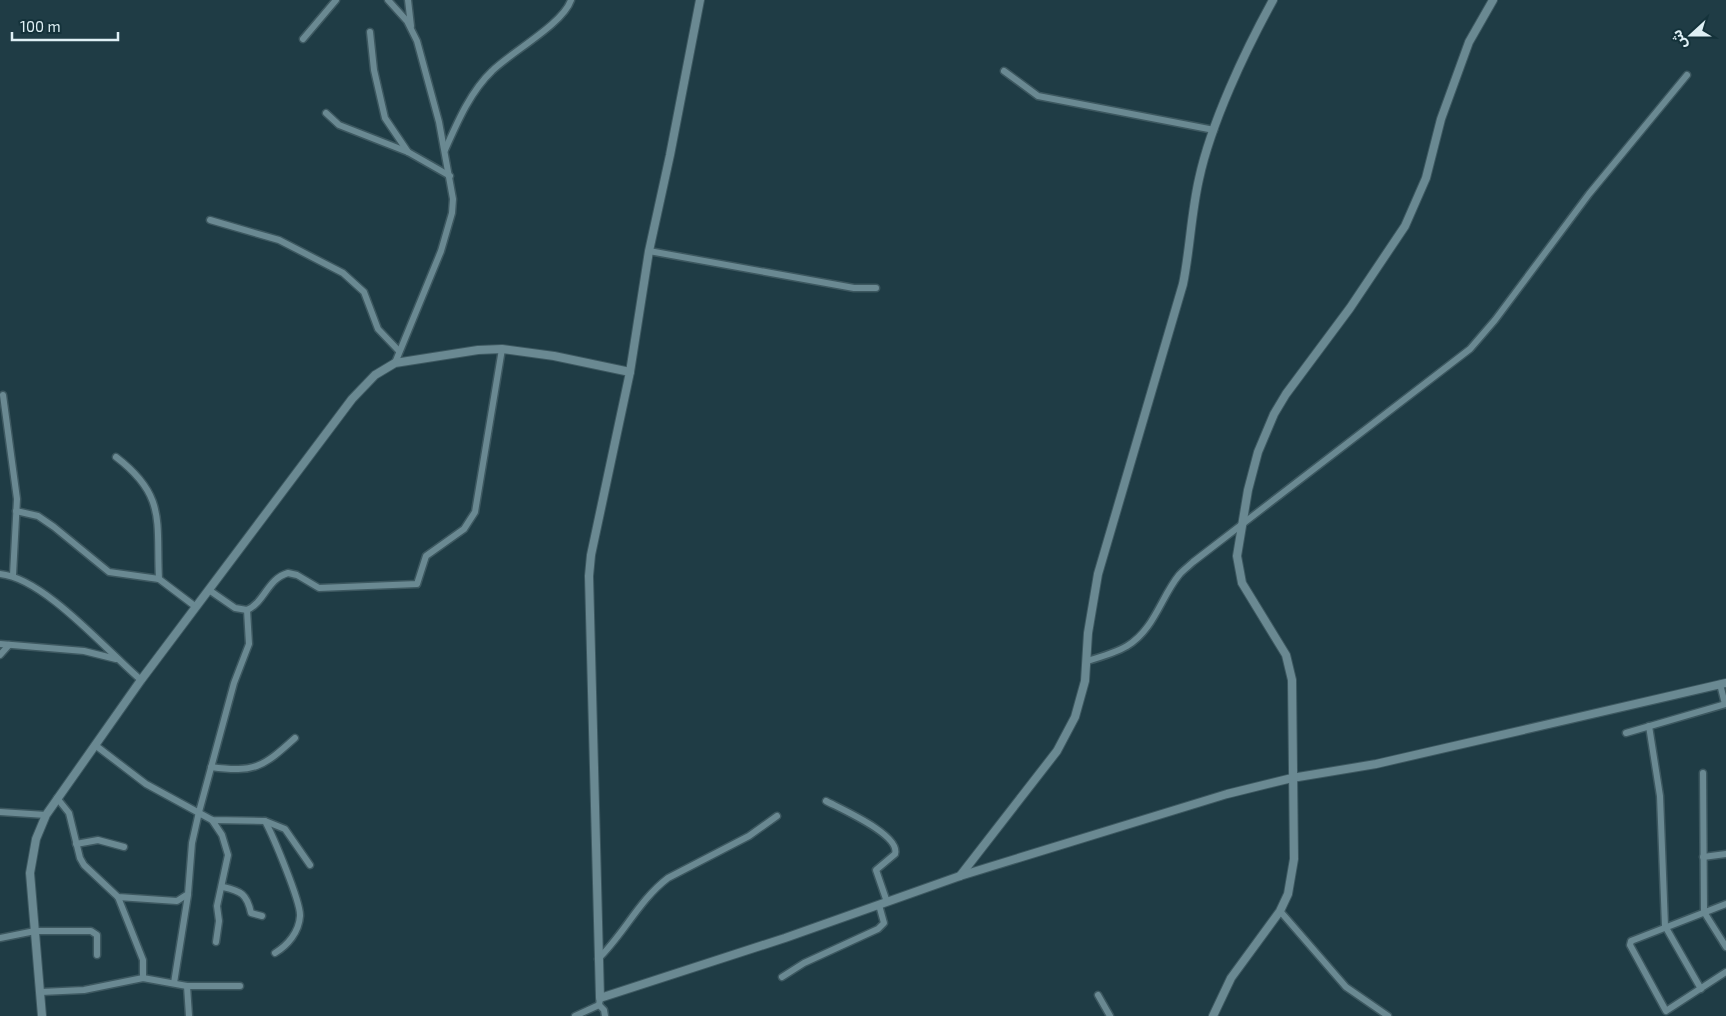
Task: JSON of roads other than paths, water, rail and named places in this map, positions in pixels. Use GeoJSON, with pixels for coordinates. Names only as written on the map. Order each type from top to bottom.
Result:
{"type":"FeatureCollection","features":[{"type":"Feature","properties":{"kind":"street"},"geometry":{"type":"LineString","coordinates":[[303,39],[336,0]]}},
{"type":"Feature","properties":{"kind":"street"},"geometry":{"type":"LineString","coordinates":[[388,0],[411,27],[417,40],[434,99],[450,176],[453,206],[441,251],[394,363]]}},
{"type":"Feature","properties":{"kind":"street"},"geometry":{"type":"LineString","coordinates":[[408,0],[411,27]]}},
{"type":"Feature","properties":{"kind":"street"},"geometry":{"type":"LineString","coordinates":[[444,151],[461,114],[484,79],[516,50],[551,25],[566,10],[571,0]]}},
{"type":"Feature","properties":{"kind":"street"},"geometry":{"type":"LineString","coordinates":[[605,1016],[599,1001],[589,576],[591,555],[630,372],[649,251],[700,0]]}},
{"type":"Feature","properties":{"kind":"street"},"geometry":{"type":"LineString","coordinates":[[960,876],[1057,751],[1082,699],[1092,602],[1098,574],[1183,284],[1190,250],[1199,178],[1214,130],[1248,50],[1273,0]]}},
{"type":"Feature","properties":{"kind":"street"},"geometry":{"type":"LineString","coordinates":[[1213,1016],[1231,978],[1280,911],[1288,894],[1294,859],[1292,680],[1286,656],[1242,583],[1237,556],[1242,522],[1258,452],[1274,414],[1286,394],[1350,308],[1405,226],[1426,178],[1441,120],[1466,51],[1493,0]]}},
{"type":"Feature","properties":{"kind":"street"},"geometry":{"type":"LineString","coordinates":[[370,32],[374,70],[386,118],[408,152]]}},
{"type":"Feature","properties":{"kind":"street"},"geometry":{"type":"LineString","coordinates":[[1004,71],[1026,89],[1040,97],[1116,109],[1214,130]]}},
{"type":"Feature","properties":{"kind":"street"},"geometry":{"type":"LineString","coordinates":[[1087,661],[1128,645],[1143,631],[1161,606],[1178,576],[1242,522],[1470,349],[1495,320],[1657,109],[1687,75]]}},
{"type":"Feature","properties":{"kind":"street"},"geometry":{"type":"LineString","coordinates":[[326,113],[339,125],[408,152],[450,176]]}},
{"type":"Feature","properties":{"kind":"street"},"geometry":{"type":"LineString","coordinates":[[210,220],[279,240],[343,273],[364,292],[378,329],[399,351]]}},
{"type":"Feature","properties":{"kind":"street"},"geometry":{"type":"LineString","coordinates":[[649,251],[854,288],[876,288]]}},
{"type":"Feature","properties":{"kind":"street"},"geometry":{"type":"LineString","coordinates":[[42,1016],[30,873],[36,839],[46,815],[56,798],[141,680],[352,399],[374,374],[394,363],[451,353],[502,349],[554,356],[630,372]]}},
{"type":"Feature","properties":{"kind":"street"},"geometry":{"type":"LineString","coordinates":[[209,590],[235,608],[246,610],[258,601],[272,582],[288,572],[318,588],[417,584],[426,556],[464,528],[475,512],[502,349]]}},
{"type":"Feature","properties":{"kind":"street"},"geometry":{"type":"LineString","coordinates":[[3,395],[18,499],[12,575]]}},
{"type":"Feature","properties":{"kind":"street"},"geometry":{"type":"LineString","coordinates":[[116,457],[142,480],[152,500],[159,522],[159,579]]}},
{"type":"Feature","properties":{"kind":"street"},"geometry":{"type":"LineString","coordinates":[[16,511],[38,516],[109,572],[159,579],[196,607]]}},
{"type":"Feature","properties":{"kind":"street"},"geometry":{"type":"LineString","coordinates":[[0,574],[12,575],[28,582],[96,636],[117,660],[141,680]]}},
{"type":"Feature","properties":{"kind":"street"},"geometry":{"type":"LineString","coordinates":[[174,983],[188,894],[192,843],[234,683],[249,644],[246,610]]}},
{"type":"Feature","properties":{"kind":"street"},"geometry":{"type":"LineString","coordinates":[[0,644],[84,651],[117,660]]}},
{"type":"Feature","properties":{"kind":"street"},"geometry":{"type":"LineString","coordinates":[[0,654],[9,645]]}},
{"type":"Feature","properties":{"kind":"street"},"geometry":{"type":"LineString","coordinates":[[575,1016],[599,1001],[960,876],[1227,794],[1292,778],[1376,764],[1723,684],[1726,704],[1626,734]]}},
{"type":"Feature","properties":{"kind":"street"},"geometry":{"type":"LineString","coordinates":[[1649,726],[1660,796],[1665,926],[1701,989]]}},
{"type":"Feature","properties":{"kind":"street"},"geometry":{"type":"LineString","coordinates":[[211,767],[237,771],[260,766],[295,738]]}},
{"type":"Feature","properties":{"kind":"street"},"geometry":{"type":"LineString","coordinates":[[95,746],[146,784],[212,820],[222,835],[228,855],[223,887],[217,906],[219,921],[216,942]]}},
{"type":"Feature","properties":{"kind":"street"},"geometry":{"type":"LineString","coordinates":[[1703,773],[1702,857],[1704,912],[1726,947]]}},
{"type":"Feature","properties":{"kind":"street"},"geometry":{"type":"LineString","coordinates":[[56,798],[69,813],[76,844],[84,865],[118,897],[143,960],[143,978]]}},
{"type":"Feature","properties":{"kind":"street"},"geometry":{"type":"LineString","coordinates":[[782,977],[804,963],[878,929],[884,923],[883,903],[876,870],[895,854],[895,846],[885,835],[872,826],[826,801]]}},
{"type":"Feature","properties":{"kind":"street"},"geometry":{"type":"LineString","coordinates":[[0,812],[46,815]]}},
{"type":"Feature","properties":{"kind":"street"},"geometry":{"type":"LineString","coordinates":[[598,959],[614,944],[656,887],[668,878],[749,836],[777,816]]}},
{"type":"Feature","properties":{"kind":"street"},"geometry":{"type":"LineString","coordinates":[[212,820],[265,821],[285,829],[310,865]]}},
{"type":"Feature","properties":{"kind":"street"},"geometry":{"type":"LineString","coordinates":[[265,821],[300,912],[300,918],[290,942],[275,953]]}},
{"type":"Feature","properties":{"kind":"street"},"geometry":{"type":"LineString","coordinates":[[76,844],[98,840],[124,847]]}},
{"type":"Feature","properties":{"kind":"street"},"geometry":{"type":"LineString","coordinates":[[1702,857],[1726,854]]}},
{"type":"Feature","properties":{"kind":"street"},"geometry":{"type":"LineString","coordinates":[[223,887],[242,891],[247,898],[251,913],[262,916]]}},
{"type":"Feature","properties":{"kind":"street"},"geometry":{"type":"LineString","coordinates":[[118,897],[176,901],[188,894]]}},
{"type":"Feature","properties":{"kind":"street"},"geometry":{"type":"LineString","coordinates":[[1726,904],[1665,926],[1632,941],[1630,945],[1668,1014],[1726,972]]}},
{"type":"Feature","properties":{"kind":"street"},"geometry":{"type":"LineString","coordinates":[[1280,911],[1346,987],[1388,1016]]}},
{"type":"Feature","properties":{"kind":"street"},"geometry":{"type":"LineString","coordinates":[[0,938],[35,931],[91,931],[97,935],[97,955]]}},
{"type":"Feature","properties":{"kind":"street"},"geometry":{"type":"LineString","coordinates":[[41,992],[84,990],[143,978],[187,986],[240,986]]}},
{"type":"Feature","properties":{"kind":"street"},"geometry":{"type":"LineString","coordinates":[[187,986],[189,1016]]}},
{"type":"Feature","properties":{"kind":"street"},"geometry":{"type":"LineString","coordinates":[[1098,995],[1110,1016]]}}]}
